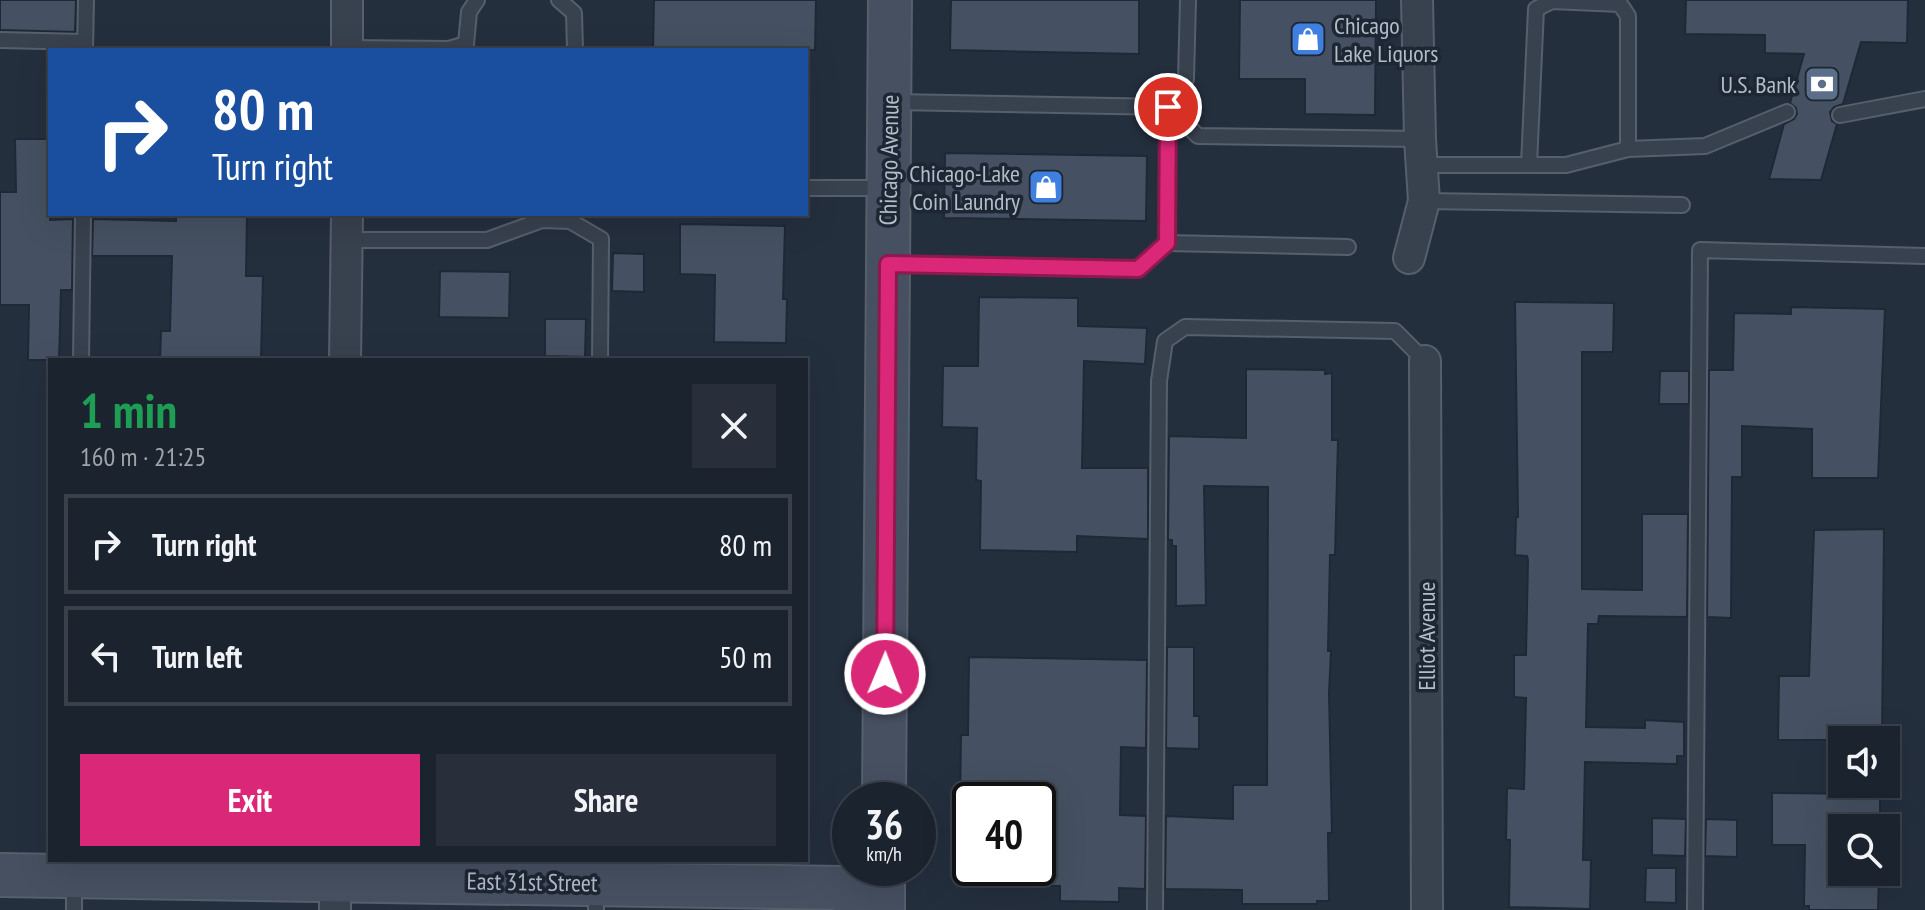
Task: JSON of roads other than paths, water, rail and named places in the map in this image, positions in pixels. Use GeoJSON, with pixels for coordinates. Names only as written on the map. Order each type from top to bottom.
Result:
{"type":"FeatureCollection","features":[{"type":"Feature","properties":{"kind":"street"},"geometry":{"type":"LineString","coordinates":[[347,0],[347,48]]}},
{"type":"Feature","properties":{"kind":"street","name":"Chicago Avenue"},"geometry":{"type":"LineString","coordinates":[[884,782],[890,0]]}},
{"type":"Feature","properties":{"kind":"street"},"geometry":{"type":"LineString","coordinates":[[1409,258],[1424,201],[1417,0]]}},
{"type":"Feature","properties":{"kind":"street"},"geometry":{"type":"LineString","coordinates":[[345,358],[347,227]]}},
{"type":"Feature","properties":{"kind":"street","name":"Elliot Avenue"},"geometry":{"type":"LineString","coordinates":[[1425,361],[1427,910]]}},
{"type":"Feature","properties":{"kind":"street","name":"East 31st Street"},"geometry":{"type":"LineString","coordinates":[[0,875],[74,881],[842,888],[862,910]]}},
{"type":"Feature","properties":{"kind":"street"},"geometry":{"type":"LineString","coordinates":[[883,886],[883,910]]}},
{"type":"Feature","properties":{"kind":"lane"},"geometry":{"type":"LineString","coordinates":[[0,40],[85,46],[86,0]]}},
{"type":"Feature","properties":{"kind":"lane"},"geometry":{"type":"LineString","coordinates":[[466,47],[469,12],[477,0]]}},
{"type":"Feature","properties":{"kind":"lane"},"geometry":{"type":"LineString","coordinates":[[559,0],[574,13],[575,48]]}},
{"type":"Feature","properties":{"kind":"lane"},"geometry":{"type":"LineString","coordinates":[[1167,243],[1168,107],[1186,79],[1188,0]]}},
{"type":"Feature","properties":{"kind":"lane"},"geometry":{"type":"LineString","coordinates":[[1529,165],[1536,9],[1552,1],[1620,4],[1628,16],[1628,149]]}},
{"type":"Feature","properties":{"kind":"lane"},"geometry":{"type":"LineString","coordinates":[[359,48],[427,48]]}},
{"type":"Feature","properties":{"kind":"lane"},"geometry":{"type":"LineString","coordinates":[[1840,115],[1925,99]]}},
{"type":"Feature","properties":{"kind":"lane"},"geometry":{"type":"LineString","coordinates":[[889,102],[1168,107],[1198,136],[1421,152],[1529,165],[1566,165],[1628,149],[1705,146],[1787,112]]}},
{"type":"Feature","properties":{"kind":"lane"},"geometry":{"type":"LineString","coordinates":[[808,188],[888,188]]}},
{"type":"Feature","properties":{"kind":"lane"},"geometry":{"type":"LineString","coordinates":[[1424,201],[1682,205]]}},
{"type":"Feature","properties":{"kind":"lane"},"geometry":{"type":"LineString","coordinates":[[81,358],[83,216]]}},
{"type":"Feature","properties":{"kind":"lane"},"geometry":{"type":"LineString","coordinates":[[347,227],[487,240],[542,220],[570,221],[601,239],[600,358]]}},
{"type":"Feature","properties":{"kind":"lane"},"geometry":{"type":"LineString","coordinates":[[888,264],[1138,269],[1167,243],[1348,247]]}},
{"type":"Feature","properties":{"kind":"lane"},"geometry":{"type":"LineString","coordinates":[[1695,910],[1700,250],[1925,256]]}},
{"type":"Feature","properties":{"kind":"lane"},"geometry":{"type":"LineString","coordinates":[[1155,910],[1159,381],[1165,341],[1185,327],[1395,331],[1425,361]]}},
{"type":"Feature","properties":{"kind":"place","name":"Chicago Lake Liquors"},"geometry":{"type":"Point","coordinates":[1308,39]}},
{"type":"Feature","properties":{"kind":"place","name":"U.S. Bank"},"geometry":{"type":"Point","coordinates":[1822,84]}},
{"type":"Feature","properties":{"kind":"place","name":"Chicago-Lake Coin Laundry"},"geometry":{"type":"Point","coordinates":[1046,187]}}]}
